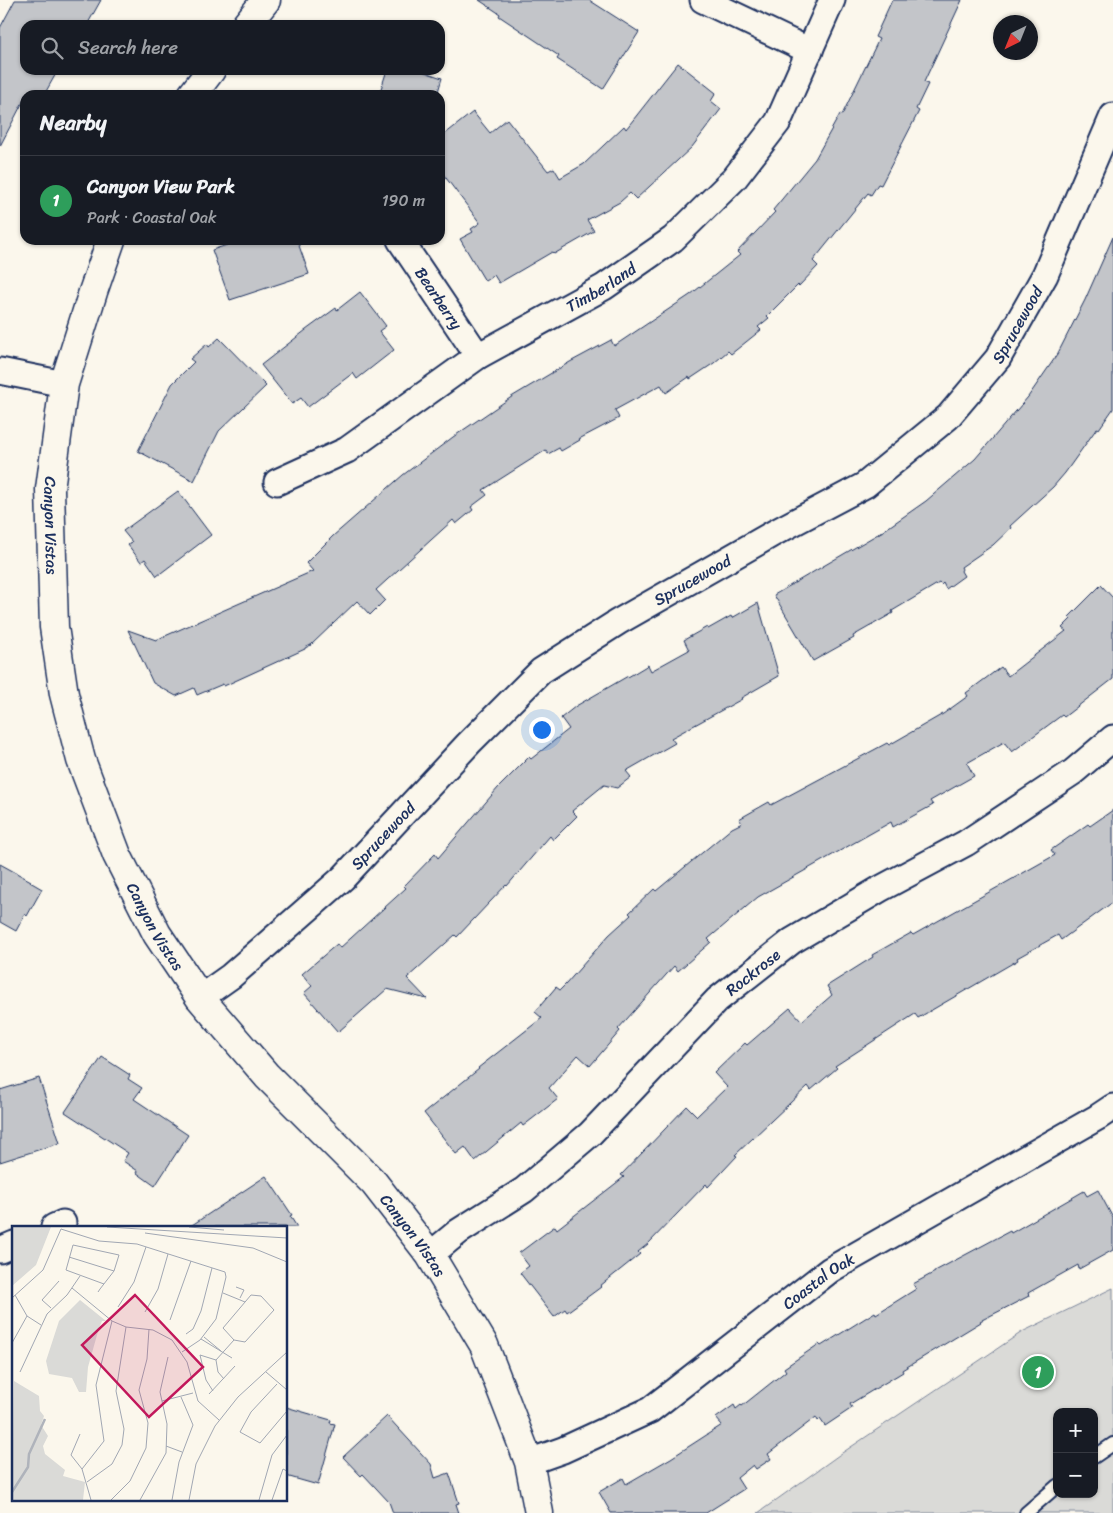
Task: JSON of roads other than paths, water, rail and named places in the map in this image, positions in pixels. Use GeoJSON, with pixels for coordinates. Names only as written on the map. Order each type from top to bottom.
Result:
{"type":"FeatureCollection","features":[{"type":"Feature","properties":{"kind":"street"},"geometry":{"type":"LineString","coordinates":[[250,20],[266,0]]}},
{"type":"Feature","properties":{"kind":"street"},"geometry":{"type":"LineString","coordinates":[[704,0],[810,51]]}},
{"type":"Feature","properties":{"kind":"street","name":"Timberland"},"geometry":{"type":"LineString","coordinates":[[277,482],[347,450],[478,356],[604,288],[672,239],[734,179],[778,122],[832,0]]}},
{"type":"Feature","properties":{"kind":"street"},"geometry":{"type":"LineString","coordinates":[[196,90],[207,75]]}},
{"type":"Feature","properties":{"kind":"street","name":"Sprucewood"},"geometry":{"type":"LineString","coordinates":[[200,998],[231,976],[343,878],[469,743],[541,671],[626,617],[864,484],[948,417],[998,358],[1045,275],[1113,116]]}},
{"type":"Feature","properties":{"kind":"street","name":"Canyon Vistas"},"geometry":{"type":"LineString","coordinates":[[109,245],[64,384],[50,489],[54,627],[64,694],[81,760],[117,855],[157,934],[200,998],[267,1076],[374,1183],[430,1255],[484,1345],[529,1462],[539,1513]]}},
{"type":"Feature","properties":{"kind":"street","name":"Bearberry"},"geometry":{"type":"LineString","coordinates":[[403,245],[478,356]]}},
{"type":"Feature","properties":{"kind":"street"},"geometry":{"type":"LineString","coordinates":[[0,371],[64,384]]}},
{"type":"Feature","properties":{"kind":"street","name":"Rockrose"},"geometry":{"type":"LineString","coordinates":[[430,1255],[458,1232],[524,1190],[590,1134],[717,1000],[792,941],[966,843],[1073,772],[1113,738]]}},
{"type":"Feature","properties":{"kind":"street","name":"Coastal Oak"},"geometry":{"type":"LineString","coordinates":[[529,1462],[563,1450],[650,1410],[830,1270],[1090,1122],[1113,1107]]}},
{"type":"Feature","properties":{"kind":"street"},"geometry":{"type":"LineString","coordinates":[[0,1250],[12,1245]]}},
{"type":"Feature","properties":{"kind":"lane"},"geometry":{"type":"LineString","coordinates":[[1098,1454],[1113,1444]]}},
{"type":"Feature","properties":{"kind":"lane"},"geometry":{"type":"LineString","coordinates":[[1026,1513],[1053,1489]]}},
{"type":"Feature","properties":{"kind":"place","name":"Canyon View Park"},"geometry":{"type":"Point","coordinates":[1038,1372]}}]}
